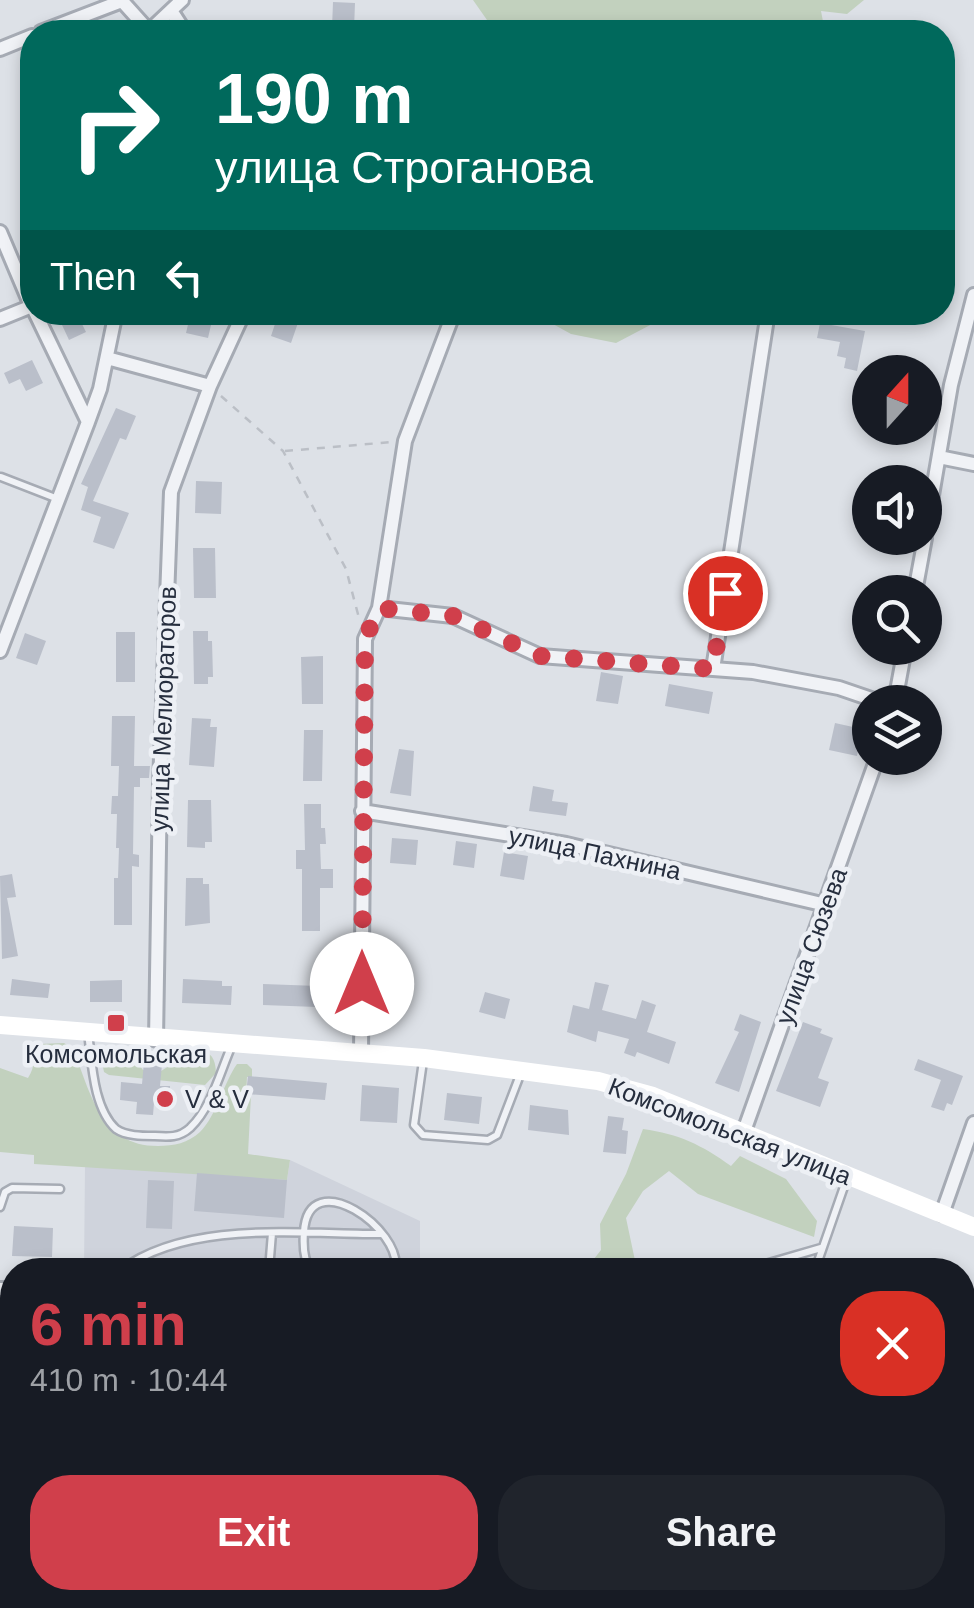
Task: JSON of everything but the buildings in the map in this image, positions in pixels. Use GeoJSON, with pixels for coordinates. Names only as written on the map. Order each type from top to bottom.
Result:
{"type":"FeatureCollection","features":[{"type":"Feature","properties":{"kind":"main road","name":"Комсомольская улица"},"geometry":{"type":"LineString","coordinates":[[0,1025],[424,1058],[626,1088],[974,1227]]}},
{"type":"Feature","properties":{"kind":"street"},"geometry":{"type":"LineString","coordinates":[[163,20],[182,0]]}},
{"type":"Feature","properties":{"kind":"street"},"geometry":{"type":"LineString","coordinates":[[73,20],[122,1],[139,20]]}},
{"type":"Feature","properties":{"kind":"street"},"geometry":{"type":"LineString","coordinates":[[172,12],[177,20]]}},
{"type":"Feature","properties":{"kind":"street"},"geometry":{"type":"LineString","coordinates":[[0,232],[20,279]]}},
{"type":"Feature","properties":{"kind":"street"},"geometry":{"type":"LineString","coordinates":[[938,465],[951,385],[974,295]]}},
{"type":"Feature","properties":{"kind":"street"},"geometry":{"type":"LineString","coordinates":[[41,325],[88,422]]}},
{"type":"Feature","properties":{"kind":"street"},"geometry":{"type":"LineString","coordinates":[[0,651],[88,422],[113,325]]}},
{"type":"Feature","properties":{"kind":"street","name":"улица Мелиораторов"},"geometry":{"type":"LineString","coordinates":[[156,1040],[160,784],[171,492],[210,386],[238,325]]}},
{"type":"Feature","properties":{"kind":"street"},"geometry":{"type":"LineString","coordinates":[[362,1052],[365,639],[379,608],[405,442],[449,325]]}},
{"type":"Feature","properties":{"kind":"street"},"geometry":{"type":"LineString","coordinates":[[713,669],[766,325]]}},
{"type":"Feature","properties":{"kind":"street"},"geometry":{"type":"LineString","coordinates":[[106,358],[210,386]]}},
{"type":"Feature","properties":{"kind":"street"},"geometry":{"type":"LineString","coordinates":[[939,457],[974,464]]}},
{"type":"Feature","properties":{"kind":"street"},"geometry":{"type":"LineString","coordinates":[[379,608],[453,616],[540,656],[754,672],[852,692]]}},
{"type":"Feature","properties":{"kind":"street","name":"улица Сюзева"},"geometry":{"type":"LineString","coordinates":[[743,1134],[871,775]]}},
{"type":"Feature","properties":{"kind":"street","name":"улица Пахнина"},"geometry":{"type":"LineString","coordinates":[[362,810],[566,844],[826,905]]}},
{"type":"Feature","properties":{"kind":"street"},"geometry":{"type":"LineString","coordinates":[[942,1214],[974,1123]]}},
{"type":"Feature","properties":{"kind":"lane"},"geometry":{"type":"LineString","coordinates":[[1,476],[58,499]]}},
{"type":"Feature","properties":{"kind":"lane"},"geometry":{"type":"LineString","coordinates":[[88,1032],[98,1094],[108,1116],[118,1130],[135,1135],[175,1137],[188,1130],[204,1111],[232,1045]]}},
{"type":"Feature","properties":{"kind":"lane"},"geometry":{"type":"LineString","coordinates":[[424,1058],[414,1125],[422,1135],[488,1140],[498,1135],[522,1070]]}},
{"type":"Feature","properties":{"kind":"lane"},"geometry":{"type":"LineString","coordinates":[[818,1258],[848,1176]]}},
{"type":"Feature","properties":{"kind":"lane"},"geometry":{"type":"LineString","coordinates":[[0,1207],[5,1192],[12,1188],[60,1189]]}},
{"type":"Feature","properties":{"kind":"lane"},"geometry":{"type":"LineString","coordinates":[[306,1258],[306,1214],[313,1204],[330,1200],[357,1210],[393,1244],[394,1258]]}},
{"type":"Feature","properties":{"kind":"lane"},"geometry":{"type":"LineString","coordinates":[[271,1258],[272,1233]]}},
{"type":"Feature","properties":{"kind":"lane"},"geometry":{"type":"LineString","coordinates":[[141,1258],[158,1248],[198,1239],[272,1233],[381,1234]]}},
{"type":"Feature","properties":{"kind":"lane"},"geometry":{"type":"LineString","coordinates":[[786,1258],[821,1248]]}},
{"type":"Feature","properties":{"kind":"path"},"geometry":{"type":"LineString","coordinates":[[210,386],[283,451],[346,569],[365,639]]}},
{"type":"Feature","properties":{"kind":"path"},"geometry":{"type":"LineString","coordinates":[[283,451],[405,442]]}},
{"type":"Feature","properties":{"kind":"shaded area"},"geometry":{"type":"Polygon","coordinates":[[[290,1160],[420,1221],[420,1258],[84,1258],[85,1166],[287,1180],[290,1160]]]}},
{"type":"Feature","properties":{"kind":"green space"},"geometry":{"type":"Polygon","coordinates":[[[473,0],[864,0],[847,14],[821,11],[823,20],[487,20],[473,0]]]}},
{"type":"Feature","properties":{"kind":"green space"},"geometry":{"type":"Polygon","coordinates":[[[555,325],[650,325],[616,343],[571,334],[555,325]]]}},
{"type":"Feature","properties":{"kind":"green space"},"geometry":{"type":"Polygon","coordinates":[[[64,1043],[73,1049],[100,1114],[110,1127],[138,1144],[170,1145],[191,1139],[211,1117],[237,1064],[247,1064],[252,1069],[246,1094],[251,1095],[248,1154],[290,1160],[287,1180],[34,1164],[34,1155],[0,1152],[0,1068],[28,1078],[39,1044],[64,1043]]]}},
{"type":"Feature","properties":{"kind":"green space"},"geometry":{"type":"Polygon","coordinates":[[[107,1047],[124,1050],[143,1070],[161,1071],[202,1052],[214,1061],[216,1073],[205,1085],[109,1075],[104,1072],[101,1057],[107,1047]]]}},
{"type":"Feature","properties":{"kind":"green space"},"geometry":{"type":"Polygon","coordinates":[[[643,1129],[690,1142],[731,1166],[740,1156],[786,1179],[817,1221],[814,1237],[698,1194],[669,1171],[643,1191],[626,1218],[634,1258],[595,1258],[601,1250],[600,1224],[626,1174],[643,1129]]]}},
{"type":"Feature","properties":{"kind":"place","name":"Комсомольская"},"geometry":{"type":"Point","coordinates":[116,1023]}},
{"type":"Feature","properties":{"kind":"place","name":"V & V"},"geometry":{"type":"Point","coordinates":[165,1099]}},
{"type":"Feature","properties":{"kind":"route"},"geometry":{"type":"LineString","coordinates":[[362,984],[365,639],[379,608],[453,616],[540,656],[713,669],[725,593]]}}]}
